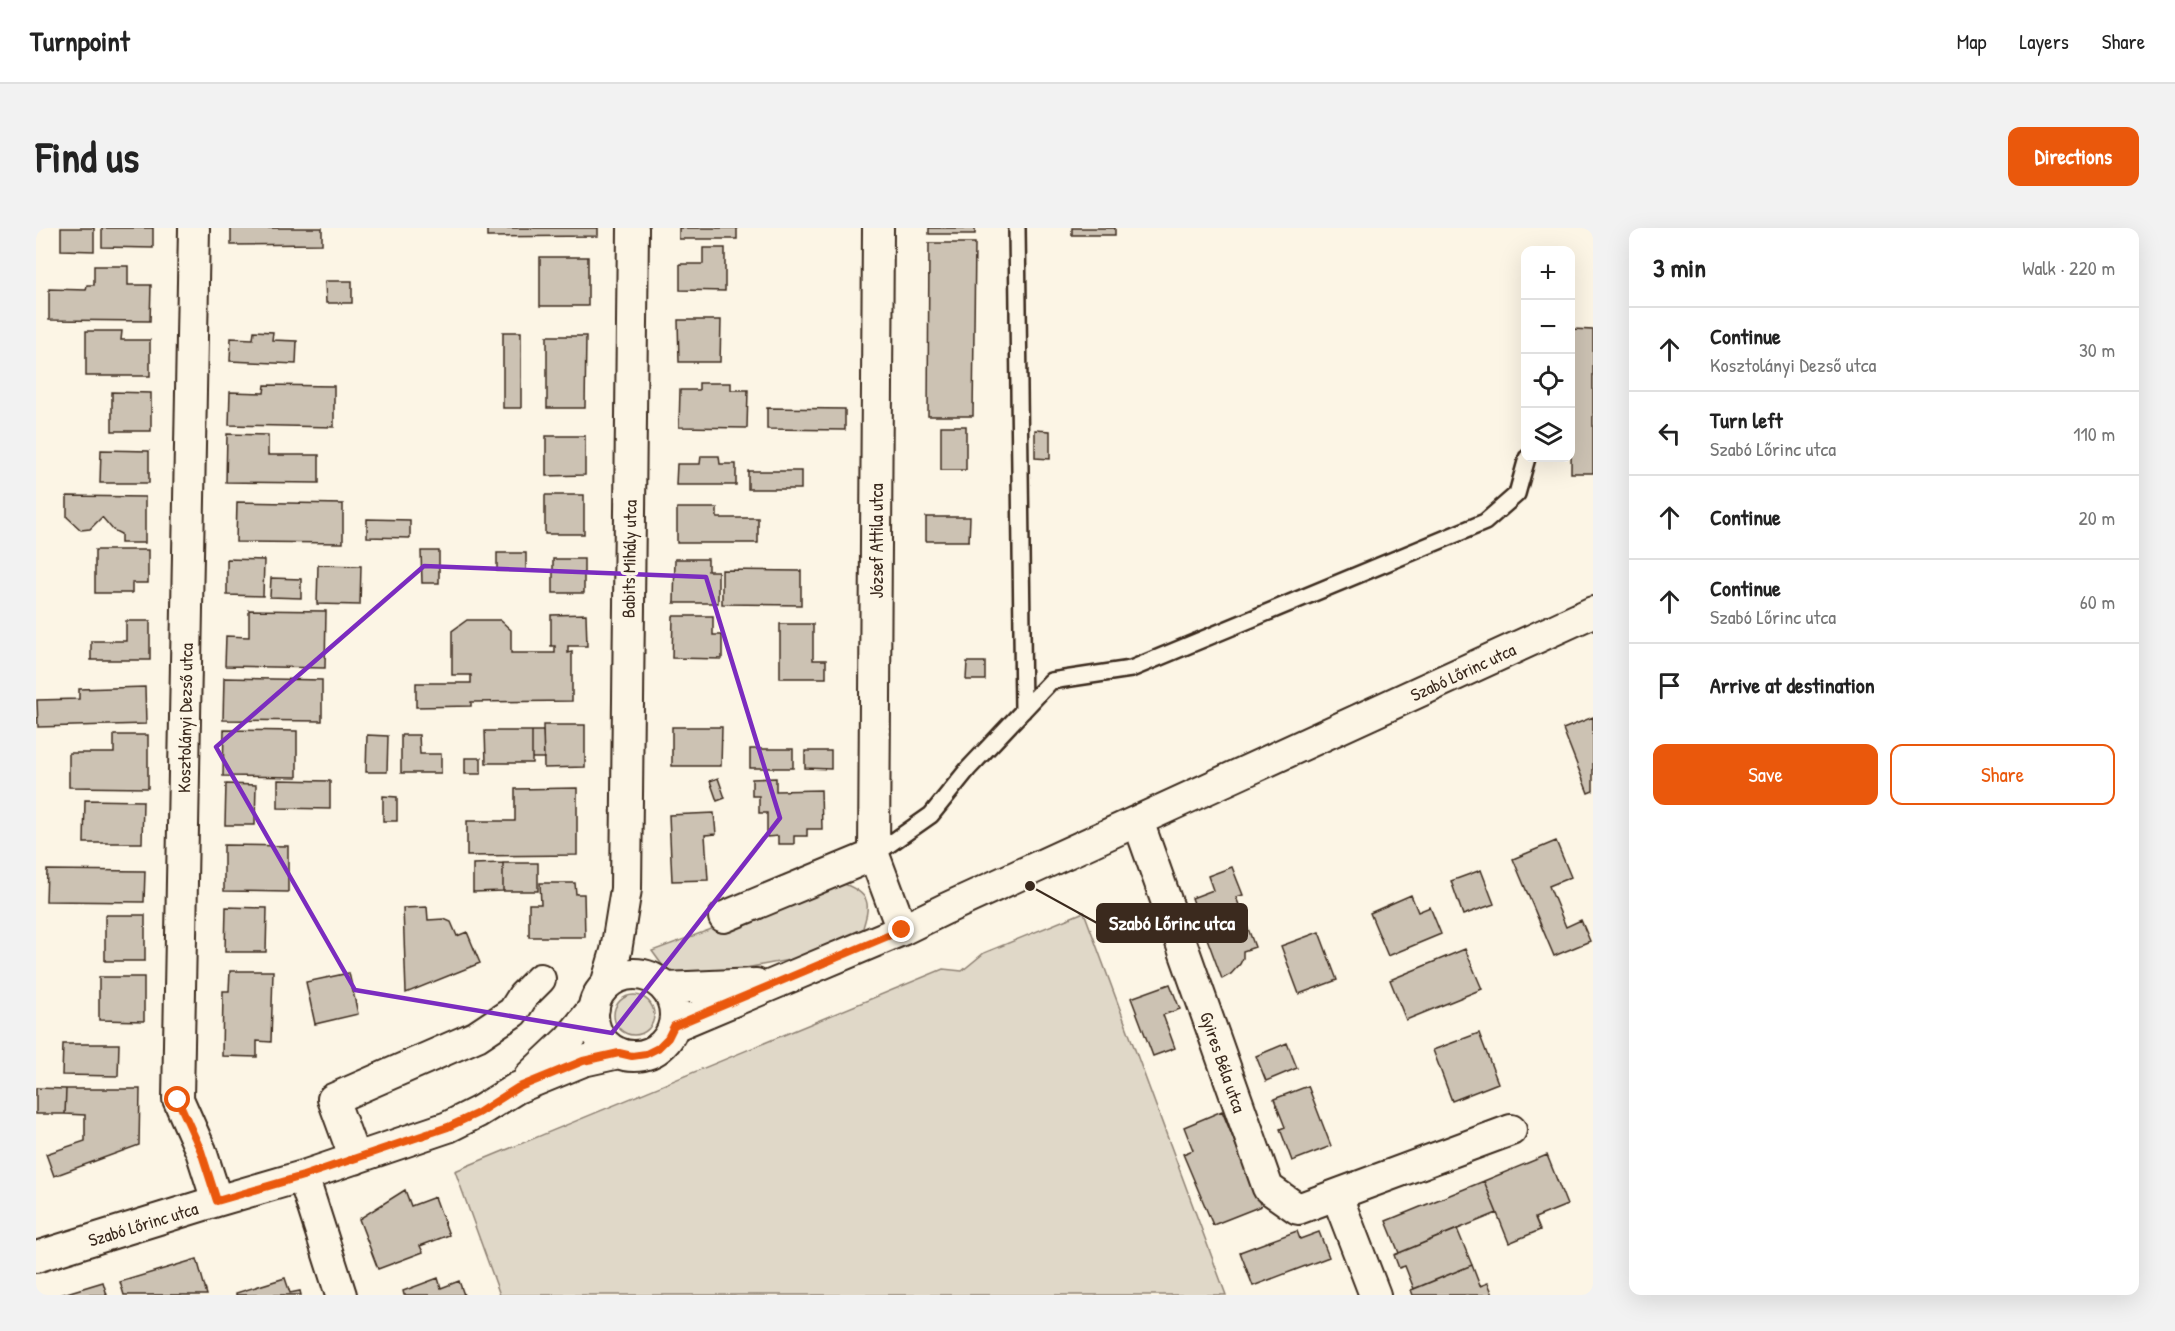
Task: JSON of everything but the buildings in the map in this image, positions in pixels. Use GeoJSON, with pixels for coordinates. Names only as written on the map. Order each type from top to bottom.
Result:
{"type":"FeatureCollection","features":[{"type":"Feature","properties":{"kind":"street","name":"Kosztolányi Dezső utca"},"geometry":{"type":"LineString","coordinates":[[194,228],[178,1100],[201,1151],[217,1201]]}},
{"type":"Feature","properties":{"kind":"street","name":"Babits Mihály utca"},"geometry":{"type":"LineString","coordinates":[[600,997],[616,951],[626,889],[633,228]]}},
{"type":"Feature","properties":{"kind":"street","name":"József Attila utca"},"geometry":{"type":"LineString","coordinates":[[874,855],[878,228]]}},
{"type":"Feature","properties":{"kind":"street","name":"Szabó Lőrinc utca"},"geometry":{"type":"LineString","coordinates":[[674,1026],[902,930],[1593,612]]}},
{"type":"Feature","properties":{"kind":"street","name":"Gyires Béla utca"},"geometry":{"type":"LineString","coordinates":[[1138,821],[1268,1188],[1298,1209],[1511,1130]]}},
{"type":"Feature","properties":{"kind":"street"},"geometry":{"type":"LineString","coordinates":[[724,917],[874,855],[902,930]]}},
{"type":"Feature","properties":{"kind":"street","name":"Babits Mihály utca"},"geometry":{"type":"LineString","coordinates":[[626,889],[655,981]]}},
{"type":"Feature","properties":{"kind":"street"},"geometry":{"type":"LineString","coordinates":[[630,974],[655,981],[674,1006],[674,1026],[668,1038],[658,1048],[646,1054],[632,1056],[619,1053],[607,1045],[599,1035],[594,1022],[600,997],[618,977],[630,974]]}},
{"type":"Feature","properties":{"kind":"street"},"geometry":{"type":"LineString","coordinates":[[355,1159],[333,1098],[477,1035],[513,1012],[523,996],[540,979]]}},
{"type":"Feature","properties":{"kind":"street","name":"Szabó Lőrinc utca"},"geometry":{"type":"LineString","coordinates":[[655,981],[774,983]]}},
{"type":"Feature","properties":{"kind":"street","name":"Szabó Lőrinc utca"},"geometry":{"type":"LineString","coordinates":[[517,1088],[569,1039],[600,997]]}},
{"type":"Feature","properties":{"kind":"street","name":"Szabó Lőrinc utca"},"geometry":{"type":"LineString","coordinates":[[36,1257],[303,1176],[448,1127],[478,1113],[517,1088],[583,1061],[619,1053]]}},
{"type":"Feature","properties":{"kind":"street"},"geometry":{"type":"LineString","coordinates":[[303,1176],[341,1295]]}},
{"type":"Feature","properties":{"kind":"street"},"geometry":{"type":"LineString","coordinates":[[1337,1196],[1375,1295]]}},
{"type":"Feature","properties":{"kind":"lane"},"geometry":{"type":"LineString","coordinates":[[1017,228],[1023,711]]}},
{"type":"Feature","properties":{"kind":"lane"},"geometry":{"type":"LineString","coordinates":[[874,855],[931,815],[968,770],[1051,681],[1131,669],[1485,522],[1517,494],[1526,462]]}},
{"type":"Feature","properties":{"kind":"highlighted area"},"geometry":{"type":"Polygon","coordinates":[[[424,566],[706,577],[780,818],[612,1033],[355,990],[216,747],[424,566]]]}},
{"type":"Feature","properties":{"kind":"shaded area"},"geometry":{"type":"Polygon","coordinates":[[[842,883],[859,891],[866,901],[867,913],[862,931],[811,956],[708,975],[681,976],[668,973],[652,951],[825,887],[842,883]]]}},
{"type":"Feature","properties":{"kind":"shaded area"},"geometry":{"type":"Polygon","coordinates":[[[1084,912],[1226,1295],[500,1295],[455,1171],[943,969],[962,971],[984,953],[1084,912]]]}},
{"type":"Feature","properties":{"kind":"shaded area"},"geometry":{"type":"Polygon","coordinates":[[[634,995],[642,996],[648,1001],[653,1007],[653,1023],[648,1029],[642,1034],[634,1035],[626,1034],[620,1029],[615,1023],[614,1015],[615,1007],[620,1001],[626,996],[634,995]]]}},
{"type":"Feature","properties":{"kind":"place","name":"Szabó Lőrinc utca"},"geometry":{"type":"Point","coordinates":[1030,886]}},
{"type":"Feature","properties":{"kind":"route"},"geometry":{"type":"LineString","coordinates":[[178,1100],[201,1151],[217,1201],[303,1176],[448,1127],[478,1113],[517,1088],[583,1061],[619,1053],[632,1056],[646,1054],[658,1048],[668,1038],[674,1026],[902,930]]}}]}
